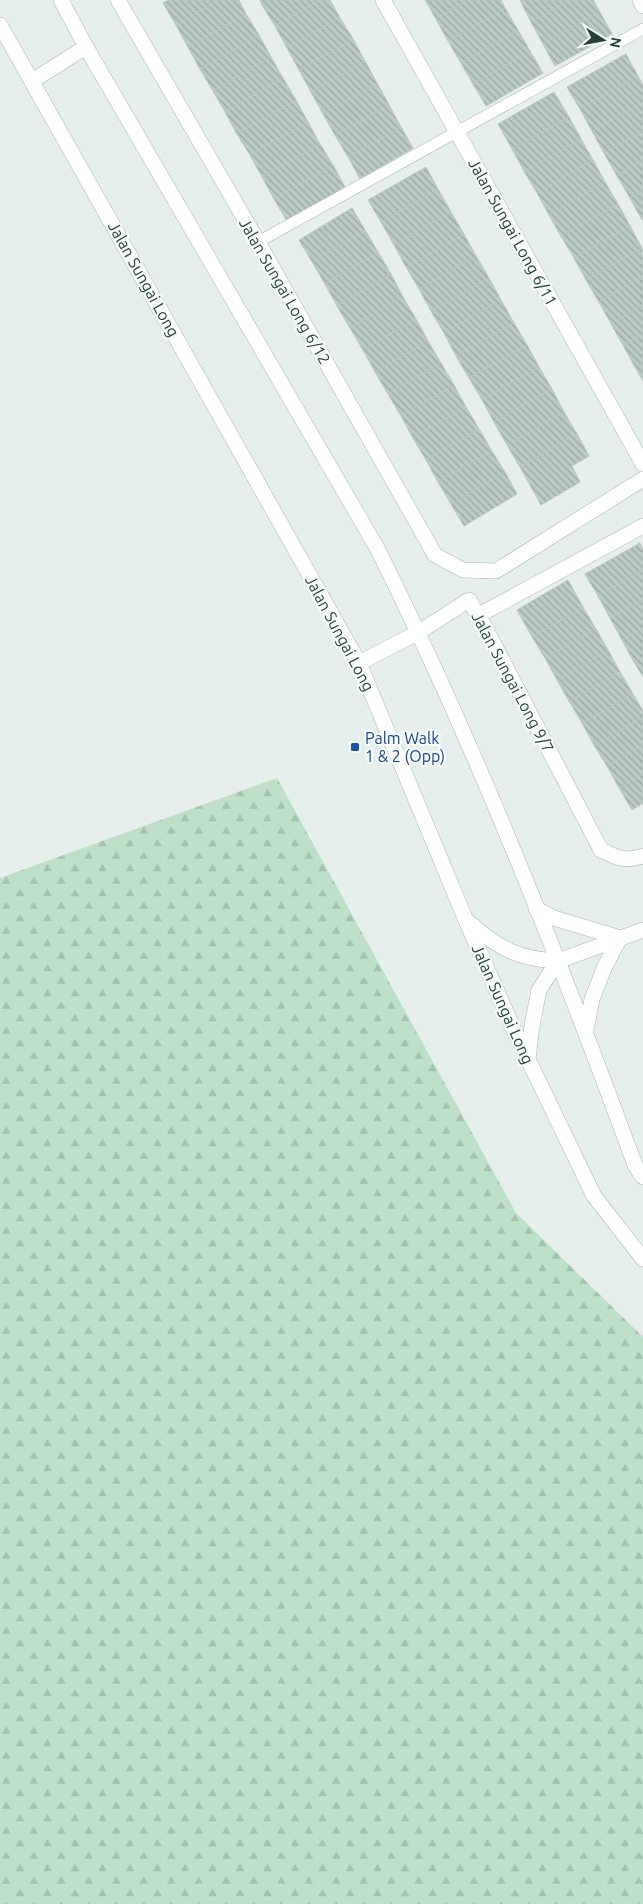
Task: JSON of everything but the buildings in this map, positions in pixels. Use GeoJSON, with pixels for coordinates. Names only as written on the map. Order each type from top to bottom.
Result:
{"type":"FeatureCollection","features":[{"type":"Feature","properties":{"kind":"street"},"geometry":{"type":"LineString","coordinates":[[61,0],[86,48],[377,548],[418,632],[480,769],[586,1030],[636,1165],[643,1178]]}},
{"type":"Feature","properties":{"kind":"street","name":"Jalan Sungai Long 6/12"},"geometry":{"type":"LineString","coordinates":[[118,0],[258,242],[435,555],[463,570],[496,571],[643,479]]}},
{"type":"Feature","properties":{"kind":"street","name":"Jalan Sungai Long 6/11"},"geometry":{"type":"LineString","coordinates":[[383,0],[643,464]]}},
{"type":"Feature","properties":{"kind":"street"},"geometry":{"type":"LineString","coordinates":[[640,0],[643,6]]}},
{"type":"Feature","properties":{"kind":"street","name":"Jalan Sungai Long"},"geometry":{"type":"LineString","coordinates":[[0,25],[360,662],[465,918],[528,1058],[594,1196],[643,1259]]}},
{"type":"Feature","properties":{"kind":"street"},"geometry":{"type":"LineString","coordinates":[[32,81],[86,48]]}},
{"type":"Feature","properties":{"kind":"street"},"geometry":{"type":"LineString","coordinates":[[479,615],[643,526]]}},
{"type":"Feature","properties":{"kind":"street","name":"Jalan Sungai Long 9/7"},"geometry":{"type":"LineString","coordinates":[[360,662],[418,632],[469,600],[479,615],[601,850],[619,859],[643,856]]}},
{"type":"Feature","properties":{"kind":"street"},"geometry":{"type":"LineString","coordinates":[[536,909],[561,921],[620,938]]}},
{"type":"Feature","properties":{"kind":"street"},"geometry":{"type":"LineString","coordinates":[[465,918],[489,940],[534,960],[558,961],[643,930]]}},
{"type":"Feature","properties":{"kind":"street"},"geometry":{"type":"LineString","coordinates":[[586,1030],[592,999],[605,966],[620,938]]}},
{"type":"Feature","properties":{"kind":"street"},"geometry":{"type":"LineString","coordinates":[[528,1058],[539,990],[558,961]]}},
{"type":"Feature","properties":{"kind":"lane"},"geometry":{"type":"LineString","coordinates":[[258,242],[643,29]]}},
{"type":"Feature","properties":{"kind":"green space"},"geometry":{"type":"Polygon","coordinates":[[[277,778],[516,1213],[643,1337],[643,1904],[0,1904],[0,878],[277,778]]]}},
{"type":"Feature","properties":{"kind":"place","name":"Palm Walk 1 & 2 (Opp)"},"geometry":{"type":"Point","coordinates":[355,747]}}]}
